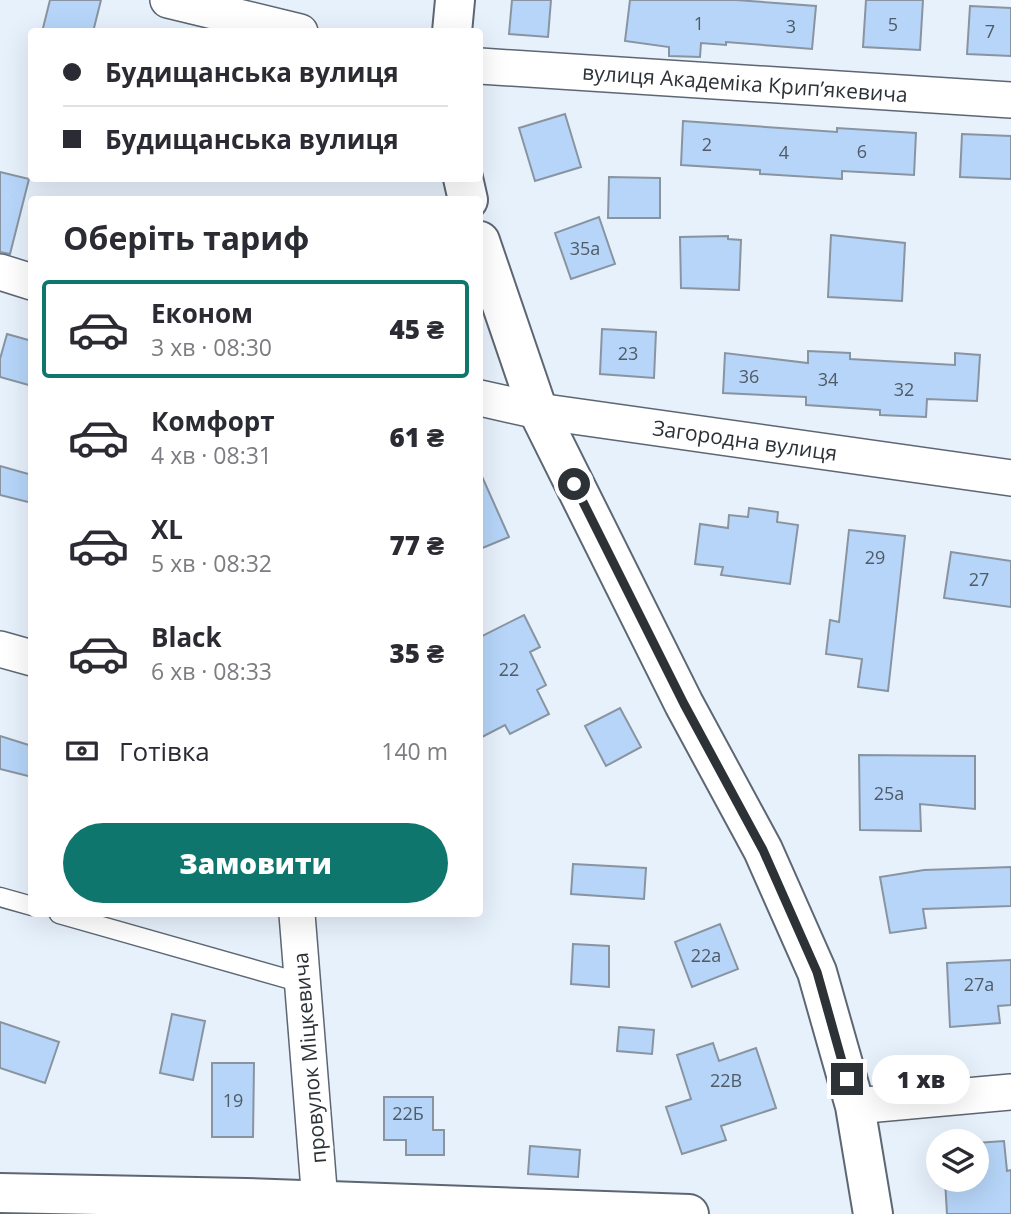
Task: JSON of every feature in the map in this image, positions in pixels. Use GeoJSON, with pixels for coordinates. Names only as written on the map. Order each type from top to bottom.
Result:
{"type":"FeatureCollection","features":[{"type":"Feature","properties":{"kind":"street"},"geometry":{"type":"LineString","coordinates":[[168,0],[284,28]]}},
{"type":"Feature","properties":{"kind":"street"},"geometry":{"type":"LineString","coordinates":[[452,28],[455,0]]}},
{"type":"Feature","properties":{"kind":"street","name":"вулиця Академіка Крипʼякевича"},"geometry":{"type":"LineString","coordinates":[[483,66],[1011,100]]}},
{"type":"Feature","properties":{"kind":"street"},"geometry":{"type":"LineString","coordinates":[[483,250],[538,411],[684,704],[763,850],[817,972],[855,1106],[873,1214]]}},
{"type":"Feature","properties":{"kind":"street"},"geometry":{"type":"LineString","coordinates":[[0,272],[28,281]]}},
{"type":"Feature","properties":{"kind":"street","name":"Загородна вулиця"},"geometry":{"type":"LineString","coordinates":[[483,399],[538,411],[1011,478]]}},
{"type":"Feature","properties":{"kind":"street"},"geometry":{"type":"LineString","coordinates":[[0,649],[28,657]]}},
{"type":"Feature","properties":{"kind":"street","name":"провулок Міцкевича"},"geometry":{"type":"LineString","coordinates":[[297,917],[320,1202]]}},
{"type":"Feature","properties":{"kind":"street"},"geometry":{"type":"LineString","coordinates":[[855,1106],[1011,1092]]}},
{"type":"Feature","properties":{"kind":"street"},"geometry":{"type":"LineString","coordinates":[[0,1193],[246,1206],[320,1202],[689,1214]]}},
{"type":"Feature","properties":{"kind":"lane"},"geometry":{"type":"LineString","coordinates":[[0,897],[28,905]]}},
{"type":"Feature","properties":{"kind":"lane"},"geometry":{"type":"LineString","coordinates":[[70,917],[302,983]]}},
{"type":"Feature","properties":{"kind":"building"},"geometry":{"type":"Polygon","coordinates":[[[50,0],[101,0],[94,28],[43,28],[50,0]]]}},
{"type":"Feature","properties":{"kind":"building"},"geometry":{"type":"Polygon","coordinates":[[[512,0],[551,0],[548,37],[509,34],[512,0]]]}},
{"type":"Feature","properties":{"kind":"building"},"geometry":{"type":"Polygon","coordinates":[[[630,0],[736,0],[816,6],[812,49],[726,42],[726,45],[701,43],[700,57],[669,56],[669,47],[625,41],[630,0]]]}},
{"type":"Feature","properties":{"kind":"building"},"geometry":{"type":"Polygon","coordinates":[[[866,0],[923,0],[920,50],[863,47],[866,0]]]}},
{"type":"Feature","properties":{"kind":"building"},"geometry":{"type":"Polygon","coordinates":[[[970,6],[1011,8],[1011,56],[967,54],[970,6]]]}},
{"type":"Feature","properties":{"kind":"building"},"geometry":{"type":"Polygon","coordinates":[[[565,114],[581,167],[535,181],[519,128],[565,114]]]}},
{"type":"Feature","properties":{"kind":"building"},"geometry":{"type":"Polygon","coordinates":[[[683,121],[837,132],[837,128],[916,133],[914,175],[842,171],[842,179],[760,174],[760,170],[681,165],[683,121]]]}},
{"type":"Feature","properties":{"kind":"building"},"geometry":{"type":"Polygon","coordinates":[[[962,134],[1011,136],[1011,179],[960,177],[962,134]]]}},
{"type":"Feature","properties":{"kind":"building"},"geometry":{"type":"Polygon","coordinates":[[[0,172],[28,179],[28,182],[10,254],[0,252],[0,172]]]}},
{"type":"Feature","properties":{"kind":"building"},"geometry":{"type":"Polygon","coordinates":[[[609,177],[660,178],[660,218],[608,218],[609,177]]]}},
{"type":"Feature","properties":{"kind":"building"},"geometry":{"type":"Polygon","coordinates":[[[599,217],[615,264],[571,279],[555,233],[599,217]]]}},
{"type":"Feature","properties":{"kind":"building"},"geometry":{"type":"Polygon","coordinates":[[[831,235],[905,243],[902,301],[828,297],[831,235]]]}},
{"type":"Feature","properties":{"kind":"building"},"geometry":{"type":"Polygon","coordinates":[[[728,236],[728,239],[741,240],[739,290],[681,288],[680,237],[728,236]]]}},
{"type":"Feature","properties":{"kind":"building"},"geometry":{"type":"Polygon","coordinates":[[[602,329],[656,332],[654,378],[600,374],[602,329]]]}},
{"type":"Feature","properties":{"kind":"building"},"geometry":{"type":"Polygon","coordinates":[[[7,334],[28,340],[28,385],[0,377],[0,359],[7,334]]]}},
{"type":"Feature","properties":{"kind":"building"},"geometry":{"type":"Polygon","coordinates":[[[808,351],[850,353],[850,359],[955,365],[955,353],[980,355],[977,401],[927,399],[926,417],[880,415],[880,410],[806,405],[806,397],[723,393],[725,353],[808,363],[808,351]]]}},
{"type":"Feature","properties":{"kind":"building"},"geometry":{"type":"Polygon","coordinates":[[[0,466],[28,474],[28,502],[0,495],[0,466]]]}},
{"type":"Feature","properties":{"kind":"building"},"geometry":{"type":"Polygon","coordinates":[[[483,479],[509,537],[483,548],[483,479]]]}},
{"type":"Feature","properties":{"kind":"building"},"geometry":{"type":"Polygon","coordinates":[[[749,508],[778,512],[777,522],[798,525],[790,584],[721,575],[723,567],[695,564],[700,524],[728,528],[729,515],[748,517],[749,508]]]}},
{"type":"Feature","properties":{"kind":"building"},"geometry":{"type":"Polygon","coordinates":[[[849,530],[905,536],[888,691],[858,687],[862,659],[826,654],[830,620],[839,622],[849,530]]]}},
{"type":"Feature","properties":{"kind":"building"},"geometry":{"type":"Polygon","coordinates":[[[951,552],[1011,561],[1011,607],[944,598],[951,552]]]}},
{"type":"Feature","properties":{"kind":"building"},"geometry":{"type":"Polygon","coordinates":[[[524,615],[540,647],[530,652],[546,685],[537,690],[549,714],[510,734],[505,725],[483,736],[483,636],[524,615]]]}},
{"type":"Feature","properties":{"kind":"building"},"geometry":{"type":"Polygon","coordinates":[[[620,708],[641,747],[606,766],[585,726],[620,708]]]}},
{"type":"Feature","properties":{"kind":"building"},"geometry":{"type":"Polygon","coordinates":[[[0,736],[28,745],[28,776],[0,769],[0,736]]]}},
{"type":"Feature","properties":{"kind":"building"},"geometry":{"type":"Polygon","coordinates":[[[859,755],[975,756],[975,809],[920,804],[921,831],[860,830],[859,755]]]}},
{"type":"Feature","properties":{"kind":"building"},"geometry":{"type":"Polygon","coordinates":[[[573,864],[646,868],[644,899],[571,894],[573,864]]]}},
{"type":"Feature","properties":{"kind":"building"},"geometry":{"type":"Polygon","coordinates":[[[1011,867],[1011,906],[923,909],[926,928],[890,933],[880,877],[924,870],[1011,867]]]}},
{"type":"Feature","properties":{"kind":"building"},"geometry":{"type":"Polygon","coordinates":[[[720,924],[738,969],[692,987],[675,942],[720,924]]]}},
{"type":"Feature","properties":{"kind":"building"},"geometry":{"type":"Polygon","coordinates":[[[573,944],[609,946],[609,987],[571,984],[573,944]]]}},
{"type":"Feature","properties":{"kind":"building"},"geometry":{"type":"Polygon","coordinates":[[[1011,960],[1011,1005],[998,1006],[1000,1023],[950,1027],[947,963],[1011,960]]]}},
{"type":"Feature","properties":{"kind":"building"},"geometry":{"type":"Polygon","coordinates":[[[172,1014],[205,1021],[193,1080],[160,1073],[172,1014]]]}},
{"type":"Feature","properties":{"kind":"building"},"geometry":{"type":"Polygon","coordinates":[[[0,1022],[59,1042],[45,1083],[0,1068],[0,1022]]]}},
{"type":"Feature","properties":{"kind":"building"},"geometry":{"type":"Polygon","coordinates":[[[619,1027],[654,1030],[652,1054],[617,1051],[619,1027]]]}},
{"type":"Feature","properties":{"kind":"building"},"geometry":{"type":"Polygon","coordinates":[[[713,1043],[719,1061],[756,1048],[776,1108],[721,1126],[726,1140],[682,1154],[666,1107],[691,1099],[677,1055],[713,1043]]]}},
{"type":"Feature","properties":{"kind":"building"},"geometry":{"type":"Polygon","coordinates":[[[212,1063],[254,1063],[253,1137],[212,1137],[212,1063]]]}},
{"type":"Feature","properties":{"kind":"building"},"geometry":{"type":"Polygon","coordinates":[[[384,1097],[433,1097],[433,1130],[444,1130],[444,1155],[406,1155],[406,1140],[384,1140],[384,1097]]]}},
{"type":"Feature","properties":{"kind":"building"},"geometry":{"type":"Polygon","coordinates":[[[1004,1141],[1007,1171],[1011,1170],[1011,1214],[947,1214],[946,1192],[989,1192],[989,1142],[1004,1141]]]}},
{"type":"Feature","properties":{"kind":"building"},"geometry":{"type":"Polygon","coordinates":[[[530,1146],[580,1150],[578,1177],[528,1174],[530,1146]]]}},
{"type":"Feature","properties":{"kind":"route"},"geometry":{"type":"LineString","coordinates":[[574,484],[684,704],[763,850],[817,972],[847,1079]]}}]}
